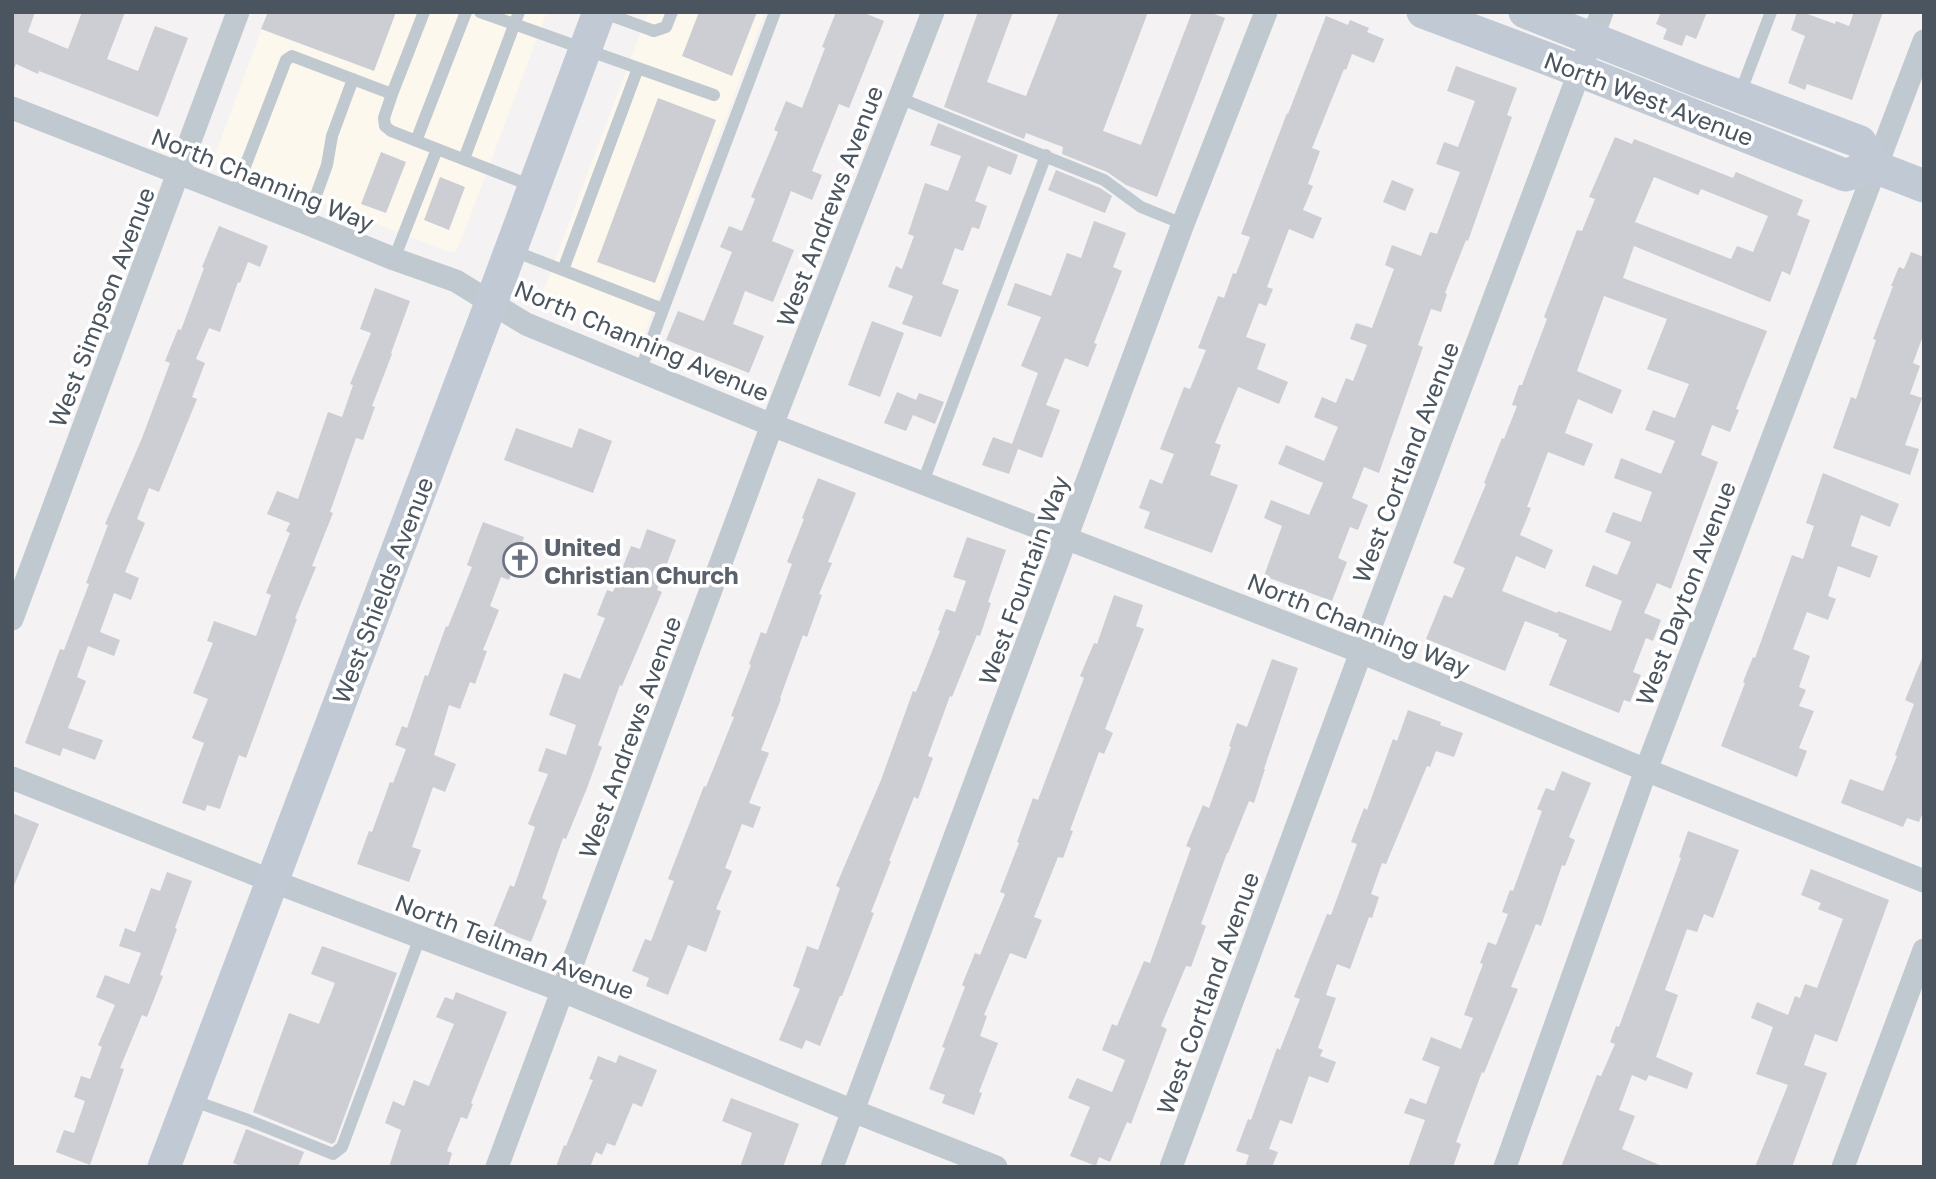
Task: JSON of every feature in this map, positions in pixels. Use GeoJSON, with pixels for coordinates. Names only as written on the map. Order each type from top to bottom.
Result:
{"type":"FeatureCollection","features":[{"type":"Feature","properties":{"kind":"main road","name":"West Shields Avenue"},"geometry":{"type":"LineString","coordinates":[[164,1167],[601,12]]}},
{"type":"Feature","properties":{"kind":"main road","name":"North West Avenue"},"geometry":{"type":"LineString","coordinates":[[1423,12],[1845,175],[1875,167],[1860,142],[1739,97],[1597,25],[1525,12]]}},
{"type":"Feature","properties":{"kind":"main road"},"geometry":{"type":"LineString","coordinates":[[1875,167],[1924,186]]}},
{"type":"Feature","properties":{"kind":"street","name":"West Simpson Avenue"},"geometry":{"type":"LineString","coordinates":[[12,619],[238,12]]}},
{"type":"Feature","properties":{"kind":"street","name":"West Andrews Avenue"},"geometry":{"type":"LineString","coordinates":[[498,1167],[772,425],[933,12]]}},
{"type":"Feature","properties":{"kind":"street","name":"West Fountain Way"},"geometry":{"type":"LineString","coordinates":[[832,1167],[1183,224],[1266,12]]}},
{"type":"Feature","properties":{"kind":"street","name":"West Cortland Avenue"},"geometry":{"type":"LineString","coordinates":[[1171,1167],[1597,25]]}},
{"type":"Feature","properties":{"kind":"street","name":"West Dayton Avenue"},"geometry":{"type":"LineString","coordinates":[[1505,1167],[1646,770],[1924,41]]}},
{"type":"Feature","properties":{"kind":"street","name":"North Channing Way"},"geometry":{"type":"LineString","coordinates":[[12,108],[456,281],[491,303]]}},
{"type":"Feature","properties":{"kind":"street","name":"North Channing Avenue"},"geometry":{"type":"LineString","coordinates":[[491,303],[526,324],[772,425]]}},
{"type":"Feature","properties":{"kind":"street","name":"North Channing Way"},"geometry":{"type":"LineString","coordinates":[[772,425],[1361,652],[1924,881]]}},
{"type":"Feature","properties":{"kind":"street","name":"North Teilman Avenue"},"geometry":{"type":"LineString","coordinates":[[12,778],[272,881],[563,991],[996,1167]]}},
{"type":"Feature","properties":{"kind":"street"},"geometry":{"type":"LineString","coordinates":[[1843,1167],[1924,950]]}},
{"type":"Feature","properties":{"kind":"lane"},"geometry":{"type":"LineString","coordinates":[[424,12],[392,94],[384,126],[534,187]]}},
{"type":"Feature","properties":{"kind":"lane"},"geometry":{"type":"LineString","coordinates":[[416,141],[466,12]]}},
{"type":"Feature","properties":{"kind":"lane"},"geometry":{"type":"LineString","coordinates":[[481,12],[517,18],[585,50],[714,95]]}},
{"type":"Feature","properties":{"kind":"lane"},"geometry":{"type":"LineString","coordinates":[[601,12],[654,31],[666,27],[672,12]]}},
{"type":"Feature","properties":{"kind":"lane"},"geometry":{"type":"LineString","coordinates":[[640,371],[775,12]]}},
{"type":"Feature","properties":{"kind":"lane"},"geometry":{"type":"LineString","coordinates":[[1739,97],[1771,12]]}},
{"type":"Feature","properties":{"kind":"lane"},"geometry":{"type":"LineString","coordinates":[[464,159],[517,18]]}},
{"type":"Feature","properties":{"kind":"lane"},"geometry":{"type":"LineString","coordinates":[[234,195],[286,60],[292,56],[392,94]]}},
{"type":"Feature","properties":{"kind":"lane"},"geometry":{"type":"LineString","coordinates":[[563,270],[638,68]]}},
{"type":"Feature","properties":{"kind":"lane"},"geometry":{"type":"LineString","coordinates":[[306,223],[327,165],[332,136],[353,79]]}},
{"type":"Feature","properties":{"kind":"lane"},"geometry":{"type":"LineString","coordinates":[[899,98],[1104,180],[1141,207],[1183,224]]}},
{"type":"Feature","properties":{"kind":"lane"},"geometry":{"type":"LineString","coordinates":[[394,259],[437,149]]}},
{"type":"Feature","properties":{"kind":"lane"},"geometry":{"type":"LineString","coordinates":[[923,482],[1046,155]]}},
{"type":"Feature","properties":{"kind":"lane"},"geometry":{"type":"LineString","coordinates":[[511,250],[663,309]]}},
{"type":"Feature","properties":{"kind":"lane"},"geometry":{"type":"LineString","coordinates":[[190,1099],[332,1154],[342,1147],[420,937]]}},
{"type":"Feature","properties":{"kind":"shaded area"},"geometry":{"type":"Polygon","coordinates":[[[268,12],[547,12],[455,252],[449,252],[213,160],[268,12]]]}},
{"type":"Feature","properties":{"kind":"shaded area"},"geometry":{"type":"Polygon","coordinates":[[[648,12],[765,12],[641,343],[539,303],[648,12]]]}},
{"type":"Feature","properties":{"kind":"building"},"geometry":{"type":"Polygon","coordinates":[[[12,12],[35,12],[28,32],[68,49],[82,12],[125,12],[107,59],[138,71],[155,26],[188,38],[158,117],[39,71],[38,74],[16,64],[12,69],[12,12]]]}},
{"type":"Feature","properties":{"kind":"building"},"geometry":{"type":"Polygon","coordinates":[[[268,12],[396,12],[374,71],[261,29],[268,12]]]}},
{"type":"Feature","properties":{"kind":"building"},"geometry":{"type":"Polygon","coordinates":[[[699,12],[757,12],[732,76],[682,56],[699,12]]]}},
{"type":"Feature","properties":{"kind":"building"},"geometry":{"type":"Polygon","coordinates":[[[836,12],[862,12],[884,21],[849,108],[839,104],[812,171],[822,175],[812,200],[791,191],[772,241],[794,250],[773,302],[745,291],[733,324],[764,336],[749,373],[666,340],[678,311],[704,321],[732,252],[720,247],[729,226],[742,231],[755,199],[751,197],[778,132],[774,130],[786,101],[802,108],[836,12]]]}},
{"type":"Feature","properties":{"kind":"building"},"geometry":{"type":"Polygon","coordinates":[[[978,12],[1013,12],[987,82],[1026,96],[1059,12],[1148,12],[1103,131],[1141,145],[1192,12],[1209,12],[1225,18],[1157,197],[1126,185],[1107,172],[1062,154],[1063,147],[1026,133],[1024,139],[944,107],[978,12]]]}},
{"type":"Feature","properties":{"kind":"building"},"geometry":{"type":"Polygon","coordinates":[[[1661,12],[1707,12],[1696,39],[1686,35],[1682,46],[1663,39],[1667,29],[1656,24],[1661,12]]]}},
{"type":"Feature","properties":{"kind":"building"},"geometry":{"type":"Polygon","coordinates":[[[1797,12],[1849,26],[1854,12],[1883,12],[1852,100],[1807,84],[1805,90],[1788,83],[1805,36],[1791,30],[1797,12]]]}},
{"type":"Feature","properties":{"kind":"building"},"geometry":{"type":"Polygon","coordinates":[[[1326,16],[1348,25],[1350,20],[1369,28],[1367,32],[1384,39],[1374,63],[1352,54],[1346,70],[1344,69],[1312,148],[1320,151],[1308,184],[1313,186],[1303,210],[1322,218],[1313,239],[1289,229],[1267,287],[1273,289],[1266,306],[1259,303],[1246,337],[1266,344],[1257,369],[1288,382],[1279,404],[1238,387],[1215,443],[1221,445],[1210,475],[1238,485],[1212,553],[1144,528],[1150,512],[1139,508],[1150,479],[1162,484],[1174,454],[1160,449],[1184,387],[1190,389],[1206,350],[1198,348],[1218,296],[1224,298],[1233,273],[1236,274],[1250,237],[1241,234],[1326,16]]]}},
{"type":"Feature","properties":{"kind":"building"},"geometry":{"type":"Polygon","coordinates":[[[1456,66],[1517,88],[1507,115],[1512,117],[1468,241],[1466,240],[1445,293],[1447,294],[1441,312],[1431,309],[1418,345],[1423,347],[1379,473],[1364,467],[1352,498],[1368,505],[1358,530],[1350,527],[1338,558],[1347,562],[1332,601],[1264,576],[1282,526],[1264,518],[1271,500],[1309,515],[1323,483],[1278,464],[1286,445],[1324,461],[1338,427],[1314,417],[1322,397],[1336,403],[1346,378],[1353,381],[1367,345],[1350,339],[1356,323],[1372,328],[1394,269],[1385,265],[1392,245],[1421,256],[1430,232],[1437,234],[1460,172],[1436,164],[1444,142],[1458,147],[1475,101],[1447,91],[1456,66]]]}},
{"type":"Feature","properties":{"kind":"building"},"geometry":{"type":"Polygon","coordinates":[[[658,98],[716,120],[655,283],[597,262],[658,98]]]}},
{"type":"Feature","properties":{"kind":"building"},"geometry":{"type":"Polygon","coordinates":[[[938,123],[1018,155],[1011,175],[988,166],[975,201],[987,206],[979,229],[972,227],[963,251],[955,248],[942,284],[959,290],[941,337],[902,324],[913,296],[888,287],[896,266],[902,269],[914,236],[908,234],[925,183],[948,191],[961,156],[930,145],[938,123]]]}},
{"type":"Feature","properties":{"kind":"building"},"geometry":{"type":"Polygon","coordinates":[[[1615,137],[1632,144],[1634,139],[1733,178],[1736,172],[1803,200],[1797,215],[1810,220],[1790,275],[1782,271],[1770,302],[1634,246],[1623,278],[1767,331],[1736,409],[1739,410],[1730,432],[1712,425],[1701,455],[1718,462],[1671,589],[1657,583],[1644,613],[1661,620],[1653,641],[1646,638],[1633,672],[1641,675],[1630,702],[1624,700],[1619,713],[1549,685],[1567,640],[1558,636],[1559,634],[1525,621],[1505,671],[1426,639],[1444,595],[1452,598],[1465,568],[1453,563],[1517,406],[1512,405],[1547,319],[1544,317],[1577,230],[1582,231],[1595,199],[1589,197],[1615,137]],[[1654,177],[1635,222],[1731,259],[1737,246],[1753,252],[1768,216],[1701,189],[1698,195],[1654,177]],[[1604,296],[1577,371],[1622,390],[1612,414],[1578,399],[1565,433],[1593,444],[1584,466],[1548,452],[1527,507],[1531,508],[1520,535],[1553,550],[1545,569],[1516,556],[1502,591],[1611,631],[1622,601],[1585,586],[1593,565],[1617,575],[1631,542],[1605,532],[1613,512],[1641,522],[1652,492],[1614,478],[1621,458],[1661,474],[1675,441],[1645,430],[1653,410],[1675,418],[1689,384],[1647,369],[1667,319],[1604,296]]]}},
{"type":"Feature","properties":{"kind":"building"},"geometry":{"type":"Polygon","coordinates":[[[381,152],[406,162],[386,213],[361,204],[381,152]]]}},
{"type":"Feature","properties":{"kind":"building"},"geometry":{"type":"Polygon","coordinates":[[[1056,170],[1100,188],[1112,196],[1105,213],[1048,190],[1056,170]]]}},
{"type":"Feature","properties":{"kind":"building"},"geometry":{"type":"Polygon","coordinates":[[[440,177],[465,187],[449,230],[424,220],[440,177]]]}},
{"type":"Feature","properties":{"kind":"building"},"geometry":{"type":"Polygon","coordinates":[[[1392,180],[1414,189],[1405,211],[1383,202],[1392,180]]]}},
{"type":"Feature","properties":{"kind":"building"},"geometry":{"type":"Polygon","coordinates":[[[1094,221],[1126,233],[1113,267],[1122,271],[1094,343],[1097,344],[1088,367],[1065,358],[1046,405],[1060,410],[1042,458],[1018,449],[1009,474],[982,465],[993,437],[1012,444],[1038,373],[1021,366],[1041,317],[1007,305],[1015,283],[1051,296],[1067,253],[1081,258],[1094,221]]]}},
{"type":"Feature","properties":{"kind":"building"},"geometry":{"type":"Polygon","coordinates":[[[219,226],[268,246],[260,267],[248,262],[220,332],[209,328],[196,359],[205,363],[192,397],[197,399],[159,492],[149,488],[137,519],[145,523],[125,572],[139,578],[131,600],[114,593],[100,632],[120,640],[114,656],[88,646],[77,677],[86,681],[68,728],[103,740],[95,760],[63,748],[60,756],[25,743],[60,649],[64,650],[89,584],[86,583],[108,525],[105,524],[142,438],[170,363],[165,361],[178,329],[181,330],[219,226]]]}},
{"type":"Feature","properties":{"kind":"building"},"geometry":{"type":"Polygon","coordinates":[[[1911,252],[1924,257],[1924,333],[1913,363],[1920,366],[1910,394],[1922,398],[1905,445],[1919,449],[1910,475],[1833,448],[1851,397],[1856,399],[1891,286],[1899,267],[1904,269],[1911,252]]]}},
{"type":"Feature","properties":{"kind":"building"},"geometry":{"type":"Polygon","coordinates":[[[375,288],[410,301],[372,406],[375,407],[363,440],[356,438],[330,512],[333,513],[312,566],[316,567],[295,618],[297,619],[246,758],[239,755],[220,809],[207,805],[205,811],[182,803],[204,743],[192,738],[208,699],[193,693],[213,643],[207,641],[214,621],[256,636],[271,595],[266,593],[290,533],[286,531],[290,523],[267,514],[277,491],[298,499],[328,412],[342,417],[353,385],[350,384],[371,333],[360,329],[375,288]]]}},
{"type":"Feature","properties":{"kind":"building"},"geometry":{"type":"Polygon","coordinates":[[[872,321],[904,333],[880,397],[848,385],[872,321]]]}},
{"type":"Feature","properties":{"kind":"building"},"geometry":{"type":"Polygon","coordinates":[[[897,392],[916,400],[919,393],[944,402],[935,424],[913,415],[906,431],[884,423],[897,392]]]}},
{"type":"Feature","properties":{"kind":"building"},"geometry":{"type":"Polygon","coordinates":[[[516,428],[572,448],[579,428],[612,441],[593,493],[504,460],[516,428]]]}},
{"type":"Feature","properties":{"kind":"building"},"geometry":{"type":"Polygon","coordinates":[[[1823,473],[1899,504],[1890,527],[1861,515],[1851,546],[1878,556],[1870,578],[1838,566],[1828,596],[1836,599],[1828,620],[1807,612],[1793,649],[1810,656],[1799,687],[1806,690],[1799,706],[1814,711],[1799,748],[1807,751],[1797,777],[1721,746],[1792,555],[1803,559],[1814,526],[1806,523],[1823,473]]]}},
{"type":"Feature","properties":{"kind":"building"},"geometry":{"type":"Polygon","coordinates":[[[818,478],[856,493],[828,562],[832,563],[819,594],[822,595],[807,637],[803,635],[761,750],[769,753],[749,803],[761,807],[753,828],[742,824],[725,868],[732,871],[716,909],[721,911],[706,952],[688,945],[668,995],[646,986],[649,978],[632,971],[645,939],[651,941],[674,881],[668,879],[734,717],[731,716],[761,632],[766,634],[792,564],[787,562],[818,478]]]}},
{"type":"Feature","properties":{"kind":"building"},"geometry":{"type":"Polygon","coordinates":[[[483,522],[524,537],[509,580],[501,577],[490,606],[499,610],[483,650],[487,651],[475,684],[470,682],[460,709],[449,705],[434,755],[456,764],[445,792],[433,787],[412,847],[421,850],[409,882],[357,864],[406,749],[395,745],[402,726],[407,728],[425,675],[428,676],[472,567],[467,565],[483,522]]]}},
{"type":"Feature","properties":{"kind":"building"},"geometry":{"type":"Polygon","coordinates":[[[647,529],[676,540],[657,590],[662,592],[622,686],[620,685],[598,745],[602,747],[587,788],[566,839],[563,838],[542,898],[547,901],[531,942],[493,927],[510,885],[514,887],[535,827],[528,824],[548,774],[538,771],[546,748],[566,755],[576,725],[549,715],[564,673],[580,679],[605,618],[597,615],[607,590],[613,592],[631,546],[640,549],[647,529]]]}},
{"type":"Feature","properties":{"kind":"building"},"geometry":{"type":"Polygon","coordinates":[[[967,537],[1006,550],[988,602],[991,603],[980,636],[977,635],[952,697],[950,696],[928,756],[933,758],[918,799],[914,797],[889,861],[871,912],[874,913],[842,996],[820,1046],[806,1040],[802,1049],[779,1040],[800,989],[793,986],[807,946],[818,950],[840,888],[836,886],[881,780],[913,691],[916,692],[946,609],[955,612],[966,581],[953,577],[967,537]]]}},
{"type":"Feature","properties":{"kind":"building"},"geometry":{"type":"Polygon","coordinates":[[[1114,595],[1143,605],[1136,626],[1144,629],[1105,729],[1113,733],[1104,754],[1099,752],[1070,830],[1073,831],[1063,858],[1058,857],[1034,917],[1042,920],[1026,959],[1010,953],[984,1015],[987,1016],[980,1036],[998,1043],[979,1092],[982,1093],[974,1115],[942,1103],[945,1095],[929,1089],[965,987],[962,985],[975,953],[980,955],[1005,894],[1000,892],[1033,798],[1038,800],[1084,678],[1080,676],[1094,643],[1097,644],[1114,595]]]}},
{"type":"Feature","properties":{"kind":"building"},"geometry":{"type":"Polygon","coordinates":[[[1923,656],[1924,810],[1919,822],[1907,818],[1903,827],[1841,803],[1850,779],[1883,791],[1914,704],[1905,700],[1923,656]]]}},
{"type":"Feature","properties":{"kind":"building"},"geometry":{"type":"Polygon","coordinates":[[[1272,659],[1298,668],[1254,803],[1249,801],[1227,853],[1201,924],[1206,926],[1191,967],[1186,966],[1161,1026],[1167,1029],[1131,1124],[1127,1122],[1110,1162],[1099,1157],[1096,1166],[1070,1156],[1090,1107],[1068,1098],[1077,1078],[1112,1092],[1125,1060],[1102,1050],[1112,1024],[1117,1026],[1144,961],[1150,963],[1191,848],[1186,846],[1203,805],[1209,808],[1237,723],[1247,727],[1272,659]]]}},
{"type":"Feature","properties":{"kind":"building"},"geometry":{"type":"Polygon","coordinates":[[[1408,710],[1463,733],[1454,757],[1436,751],[1430,767],[1427,766],[1386,864],[1382,863],[1371,894],[1379,897],[1350,969],[1337,964],[1326,995],[1336,998],[1318,1048],[1323,1050],[1320,1056],[1336,1062],[1328,1083],[1309,1076],[1292,1124],[1280,1120],[1269,1149],[1278,1152],[1272,1167],[1245,1167],[1249,1155],[1236,1151],[1248,1119],[1251,1120],[1277,1048],[1280,1050],[1300,999],[1294,997],[1327,914],[1331,915],[1357,844],[1351,842],[1364,808],[1367,810],[1393,739],[1397,741],[1408,710]]]}},
{"type":"Feature","properties":{"kind":"building"},"geometry":{"type":"Polygon","coordinates":[[[1562,771],[1591,783],[1569,837],[1575,840],[1565,866],[1562,865],[1541,926],[1536,924],[1511,987],[1518,989],[1484,1073],[1482,1072],[1456,1142],[1461,1144],[1453,1167],[1408,1167],[1425,1120],[1404,1113],[1410,1098],[1426,1104],[1440,1067],[1422,1060],[1431,1037],[1461,1049],[1473,1018],[1464,1015],[1483,964],[1480,963],[1488,942],[1496,945],[1508,914],[1502,912],[1510,890],[1513,891],[1542,811],[1537,809],[1546,788],[1554,791],[1562,771]]]}},
{"type":"Feature","properties":{"kind":"building"},"geometry":{"type":"Polygon","coordinates":[[[12,813],[39,824],[13,888],[12,887],[12,813]]]}},
{"type":"Feature","properties":{"kind":"building"},"geometry":{"type":"Polygon","coordinates":[[[1688,831],[1739,850],[1713,918],[1704,914],[1697,932],[1687,929],[1665,990],[1678,995],[1656,1057],[1693,1073],[1687,1089],[1649,1075],[1646,1081],[1632,1075],[1619,1110],[1635,1116],[1622,1149],[1664,1167],[1561,1167],[1597,1075],[1601,1076],[1615,1044],[1610,1042],[1616,1026],[1619,1027],[1681,858],[1679,857],[1688,831]]]}},
{"type":"Feature","properties":{"kind":"building"},"geometry":{"type":"Polygon","coordinates":[[[1811,869],[1889,900],[1837,1042],[1815,1034],[1804,1065],[1827,1073],[1792,1167],[1755,1167],[1788,1085],[1756,1074],[1773,1027],[1751,1018],[1757,1002],[1788,1015],[1795,996],[1800,998],[1805,984],[1817,988],[1843,919],[1818,909],[1821,903],[1801,895],[1811,869]]]}},
{"type":"Feature","properties":{"kind":"building"},"geometry":{"type":"Polygon","coordinates":[[[167,872],[192,881],[160,975],[163,976],[147,1017],[142,1015],[120,1068],[124,1069],[90,1165],[56,1152],[64,1130],[74,1133],[85,1101],[74,1097],[81,1076],[90,1079],[102,1047],[98,1045],[115,1005],[96,997],[105,975],[129,984],[141,953],[119,946],[125,928],[135,932],[151,888],[160,891],[167,872]]]}},
{"type":"Feature","properties":{"kind":"building"},"geometry":{"type":"Polygon","coordinates":[[[322,946],[397,973],[332,1144],[253,1112],[289,1013],[319,1024],[335,983],[311,974],[322,946]]]}},
{"type":"Feature","properties":{"kind":"building"},"geometry":{"type":"Polygon","coordinates":[[[456,992],[507,1012],[471,1103],[473,1104],[467,1119],[461,1117],[447,1151],[452,1153],[448,1167],[389,1167],[401,1130],[385,1123],[393,1101],[404,1106],[414,1080],[429,1086],[454,1024],[436,1017],[445,997],[453,1000],[456,992]]]}},
{"type":"Feature","properties":{"kind":"building"},"geometry":{"type":"Polygon","coordinates":[[[619,1055],[657,1070],[642,1107],[633,1103],[615,1146],[607,1143],[602,1155],[596,1152],[590,1167],[556,1167],[593,1080],[589,1079],[598,1056],[616,1063],[619,1055]]]}},
{"type":"Feature","properties":{"kind":"building"},"geometry":{"type":"Polygon","coordinates":[[[731,1098],[799,1124],[783,1167],[740,1167],[752,1133],[722,1121],[731,1098]]]}},
{"type":"Feature","properties":{"kind":"building"},"geometry":{"type":"Polygon","coordinates":[[[246,1129],[304,1152],[298,1167],[243,1167],[233,1163],[246,1129]]]}},
{"type":"Feature","properties":{"kind":"place","name":"United Christian Church"},"geometry":{"type":"Point","coordinates":[520,560]}}]}
